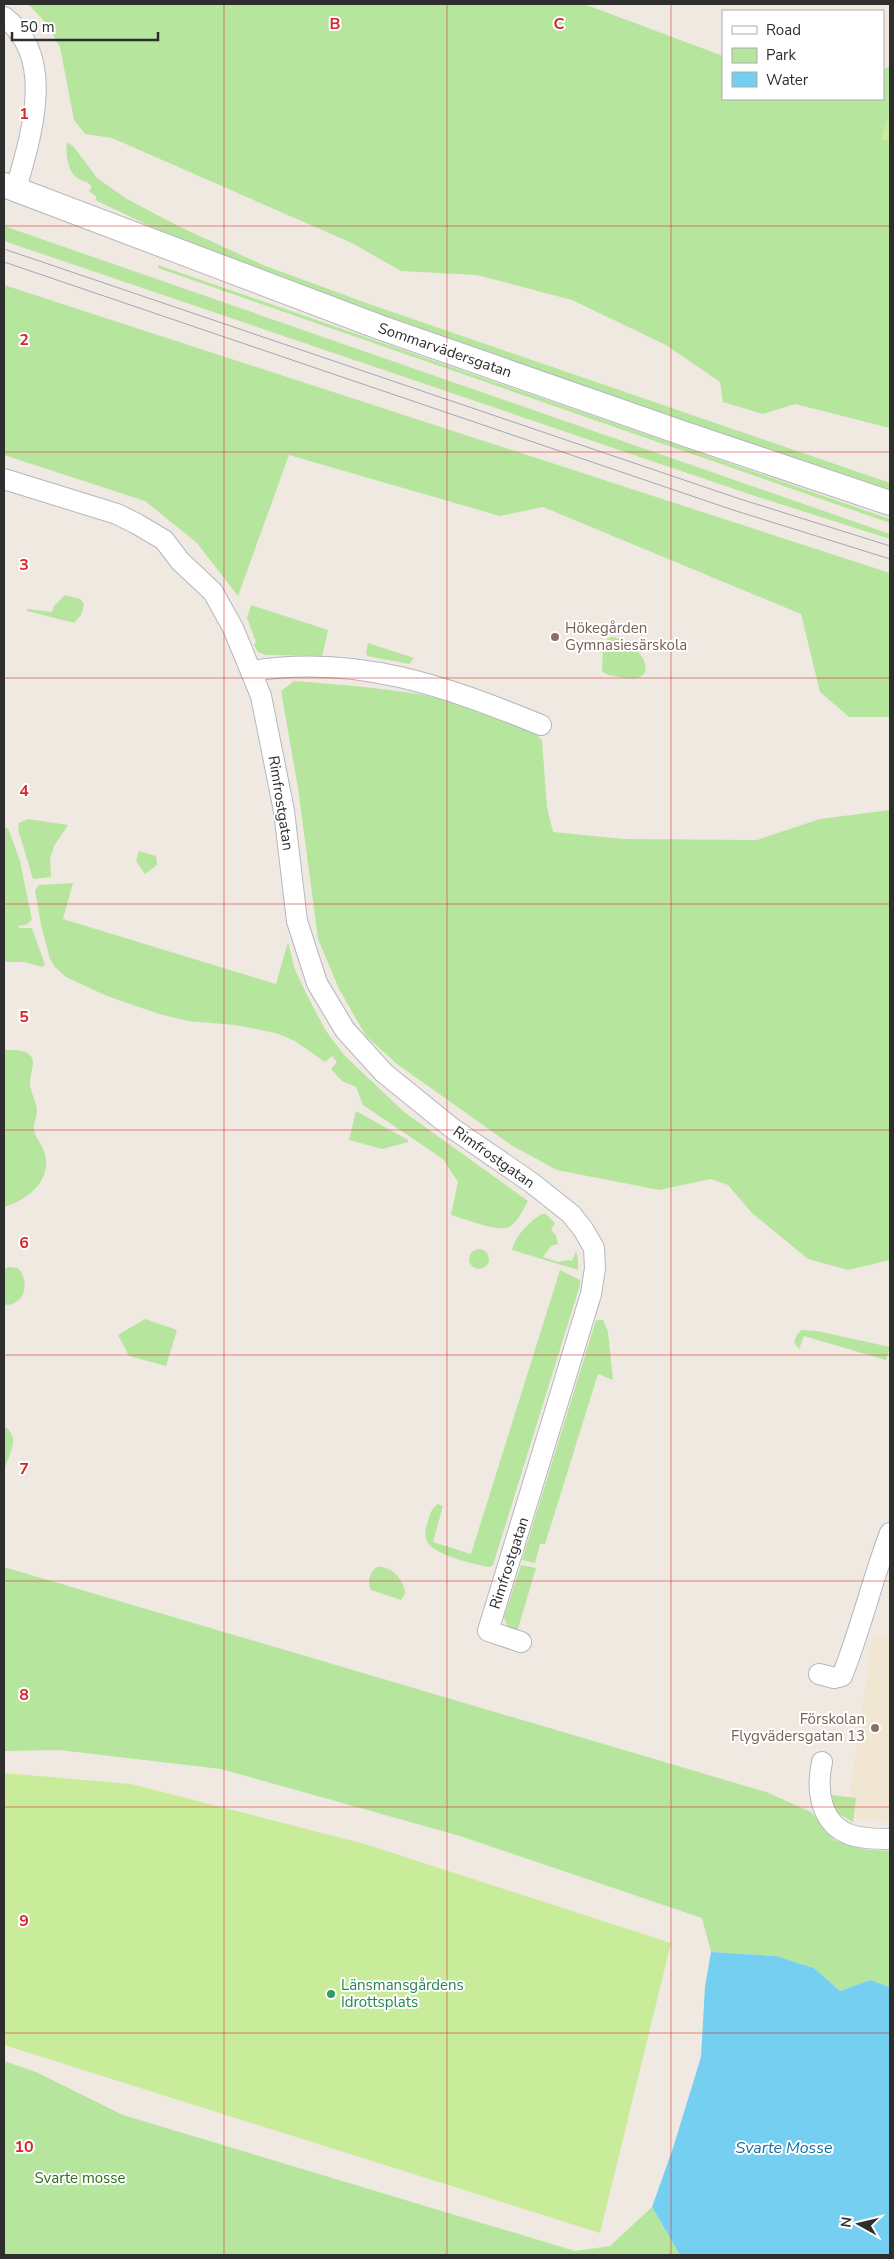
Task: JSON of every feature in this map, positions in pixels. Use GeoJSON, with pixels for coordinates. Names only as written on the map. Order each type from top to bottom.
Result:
{"type":"FeatureCollection","features":[{"type":"Feature","properties":{"kind":"street"},"geometry":{"type":"LineString","coordinates":[[4,17],[12,23],[27,46],[35,66],[37,87],[33,112],[10,187]]}},
{"type":"Feature","properties":{"kind":"street","name":"Sommarvädersgatan"},"geometry":{"type":"LineString","coordinates":[[10,187],[75,214],[380,327],[688,435],[890,503]]}},
{"type":"Feature","properties":{"kind":"street","name":"Rimfrostgatan"},"geometry":{"type":"LineString","coordinates":[[4,479],[117,514],[164,540],[180,561],[213,592],[233,628],[261,696],[278,774],[297,921],[314,976],[326,1000],[345,1030],[384,1073],[452,1128],[532,1183],[571,1214],[583,1229],[594,1248],[595,1268],[589,1302],[488,1631],[520,1642]]}},
{"type":"Feature","properties":{"kind":"street"},"geometry":{"type":"LineString","coordinates":[[251,672],[274,668],[325,668],[397,675],[470,696],[541,725]]}},
{"type":"Feature","properties":{"kind":"street"},"geometry":{"type":"LineString","coordinates":[[819,1674],[834,1678],[842,1676],[853,1648],[874,1573],[890,1532]]}},
{"type":"Feature","properties":{"kind":"street"},"geometry":{"type":"LineString","coordinates":[[822,1762],[818,1790],[822,1806],[831,1822],[851,1835],[890,1839]]}},
{"type":"Feature","properties":{"kind":"shaded area","name":"Förskolan Flygvädersgatan 13"},"geometry":{"type":"Polygon","coordinates":[[[873,1637],[890,1638],[890,1822],[846,1817],[873,1637]]]}},
{"type":"Feature","properties":{"kind":"green space"},"geometry":{"type":"Polygon","coordinates":[[[28,4],[584,4],[722,56],[722,100],[884,100],[884,69],[890,66],[890,428],[795,404],[763,414],[723,402],[720,382],[666,345],[572,300],[477,275],[401,271],[352,243],[112,138],[85,134],[74,120],[60,47],[46,23],[28,4]]]}},
{"type":"Feature","properties":{"kind":"green space"},"geometry":{"type":"Polygon","coordinates":[[[890,109],[890,142],[881,139],[890,109]]]}},
{"type":"Feature","properties":{"kind":"green space"},"geometry":{"type":"Polygon","coordinates":[[[67,142],[74,147],[97,178],[127,199],[178,226],[263,265],[369,304],[890,483],[890,495],[430,335],[171,236],[95,200],[97,197],[89,191],[92,187],[72,173],[66,152],[67,142]]]}},
{"type":"Feature","properties":{"kind":"green space"},"geometry":{"type":"Polygon","coordinates":[[[4,226],[890,534],[890,539],[752,495],[4,241],[4,226]]]}},
{"type":"Feature","properties":{"kind":"green space"},"geometry":{"type":"Polygon","coordinates":[[[158,265],[890,519],[890,523],[158,268],[158,265]]]}},
{"type":"Feature","properties":{"kind":"green space"},"geometry":{"type":"Polygon","coordinates":[[[4,285],[890,573],[890,717],[849,717],[820,692],[801,614],[543,507],[500,516],[289,455],[238,596],[197,543],[145,501],[4,455],[4,285]]]}},
{"type":"Feature","properties":{"kind":"green space"},"geometry":{"type":"Polygon","coordinates":[[[65,595],[80,599],[84,604],[81,615],[74,623],[27,611],[27,609],[52,612],[54,606],[65,595]]]}},
{"type":"Feature","properties":{"kind":"green space"},"geometry":{"type":"Polygon","coordinates":[[[251,605],[328,630],[322,656],[266,655],[258,652],[254,645],[256,642],[247,618],[251,605]]]}},
{"type":"Feature","properties":{"kind":"green space"},"geometry":{"type":"Polygon","coordinates":[[[612,637],[623,640],[640,654],[646,670],[643,675],[634,678],[620,677],[608,675],[602,671],[603,646],[608,638],[612,637]]]}},
{"type":"Feature","properties":{"kind":"green space"},"geometry":{"type":"Polygon","coordinates":[[[368,643],[414,658],[409,664],[367,656],[368,643]]]}},
{"type":"Feature","properties":{"kind":"green space"},"geometry":{"type":"Polygon","coordinates":[[[294,681],[424,695],[475,708],[512,721],[528,729],[542,740],[547,807],[553,832],[623,839],[757,840],[820,819],[890,810],[890,1260],[848,1270],[808,1259],[752,1213],[728,1185],[711,1179],[659,1190],[557,1170],[511,1145],[397,1064],[366,1036],[339,989],[318,939],[298,788],[281,691],[294,681]]]}},
{"type":"Feature","properties":{"kind":"green space"},"geometry":{"type":"Polygon","coordinates":[[[28,819],[68,825],[54,846],[50,859],[51,877],[33,879],[18,829],[19,823],[28,819]]]}},
{"type":"Feature","properties":{"kind":"green space"},"geometry":{"type":"Polygon","coordinates":[[[4,827],[8,828],[20,861],[32,920],[26,925],[18,926],[19,928],[32,928],[45,965],[42,967],[24,962],[4,962],[4,827]]]}},
{"type":"Feature","properties":{"kind":"green space"},"geometry":{"type":"Polygon","coordinates":[[[139,851],[156,856],[157,865],[145,874],[136,861],[139,851]]]}},
{"type":"Feature","properties":{"kind":"green space"},"geometry":{"type":"Polygon","coordinates":[[[73,883],[63,919],[276,984],[288,942],[295,970],[311,1003],[326,1031],[344,1055],[404,1112],[528,1201],[518,1219],[509,1227],[497,1228],[451,1215],[458,1182],[443,1159],[363,1105],[356,1087],[342,1081],[331,1069],[337,1062],[332,1056],[325,1062],[295,1041],[276,1033],[235,1025],[188,1021],[159,1014],[107,996],[66,977],[55,967],[50,959],[41,925],[35,890],[39,885],[73,883]]]}},
{"type":"Feature","properties":{"kind":"green space"},"geometry":{"type":"Polygon","coordinates":[[[4,1050],[25,1052],[32,1058],[33,1065],[30,1085],[37,1111],[34,1130],[43,1148],[46,1161],[45,1171],[37,1187],[22,1199],[4,1207],[4,1050]]]}},
{"type":"Feature","properties":{"kind":"green space"},"geometry":{"type":"Polygon","coordinates":[[[356,1111],[408,1140],[408,1142],[382,1149],[349,1140],[356,1111]]]}},
{"type":"Feature","properties":{"kind":"green space"},"geometry":{"type":"Polygon","coordinates":[[[542,1214],[546,1214],[555,1223],[551,1230],[556,1235],[558,1244],[551,1246],[543,1257],[558,1262],[572,1261],[576,1251],[578,1270],[512,1250],[516,1239],[524,1229],[542,1214]]]}},
{"type":"Feature","properties":{"kind":"green space"},"geometry":{"type":"Polygon","coordinates":[[[475,1249],[483,1249],[489,1255],[489,1263],[483,1269],[475,1269],[469,1263],[469,1255],[475,1249]]]}},
{"type":"Feature","properties":{"kind":"green space"},"geometry":{"type":"Polygon","coordinates":[[[8,1267],[18,1268],[22,1273],[25,1284],[19,1300],[7,1305],[4,1304],[4,1269],[8,1267]]]}},
{"type":"Feature","properties":{"kind":"green space"},"geometry":{"type":"Polygon","coordinates":[[[560,1270],[580,1280],[580,1285],[493,1565],[490,1567],[466,1562],[439,1552],[428,1543],[425,1536],[433,1508],[438,1504],[443,1506],[433,1542],[471,1554],[560,1270]]]}},
{"type":"Feature","properties":{"kind":"green space"},"geometry":{"type":"Polygon","coordinates":[[[145,1319],[177,1330],[166,1366],[129,1356],[118,1335],[145,1319]]]}},
{"type":"Feature","properties":{"kind":"green space"},"geometry":{"type":"Polygon","coordinates":[[[596,1320],[603,1320],[608,1332],[613,1380],[598,1374],[545,1544],[540,1544],[535,1563],[522,1560],[596,1320]]]}},
{"type":"Feature","properties":{"kind":"green space"},"geometry":{"type":"Polygon","coordinates":[[[802,1330],[817,1331],[890,1347],[886,1360],[804,1336],[799,1349],[794,1342],[798,1333],[802,1330]]]}},
{"type":"Feature","properties":{"kind":"green space"},"geometry":{"type":"Polygon","coordinates":[[[4,1426],[9,1430],[13,1441],[11,1453],[4,1471],[4,1426]]]}},
{"type":"Feature","properties":{"kind":"green space"},"geometry":{"type":"Polygon","coordinates":[[[521,1565],[536,1568],[517,1632],[508,1629],[504,1617],[521,1565]]]}},
{"type":"Feature","properties":{"kind":"green space"},"geometry":{"type":"Polygon","coordinates":[[[4,1567],[766,1792],[811,1812],[834,1840],[862,1849],[890,1851],[890,1987],[870,1980],[840,1991],[814,1968],[776,1956],[711,1952],[702,1918],[460,1836],[221,1769],[59,1750],[4,1751],[4,1567]]]}},
{"type":"Feature","properties":{"kind":"green space"},"geometry":{"type":"Polygon","coordinates":[[[377,1567],[392,1571],[400,1579],[405,1594],[401,1600],[371,1590],[369,1577],[377,1567]]]}},
{"type":"Feature","properties":{"kind":"green space","name":"Länsmansgårdens Idrottsplats"},"geometry":{"type":"Polygon","coordinates":[[[4,1773],[131,1784],[365,1844],[671,1943],[600,2233],[4,2045],[4,1773]]]}},
{"type":"Feature","properties":{"kind":"green space"},"geometry":{"type":"Polygon","coordinates":[[[831,1795],[856,1798],[853,1822],[834,1811],[831,1795]]]}},
{"type":"Feature","properties":{"kind":"green space","name":"Svarte mosse"},"geometry":{"type":"Polygon","coordinates":[[[4,2061],[36,2072],[123,2115],[575,2251],[610,2246],[652,2207],[680,2255],[4,2255],[4,2061]]]}},
{"type":"Feature","properties":{"kind":"water","name":"Svarte Mosse"},"geometry":{"type":"Polygon","coordinates":[[[711,1952],[776,1956],[814,1968],[840,1991],[870,1980],[890,1987],[890,2255],[680,2255],[652,2207],[673,2148],[701,2057],[705,1987],[711,1952]]]}},
{"type":"Feature","properties":{"kind":"tram line"},"geometry":{"type":"LineString","coordinates":[[4,249],[737,498],[890,546]]}},
{"type":"Feature","properties":{"kind":"tram line"},"geometry":{"type":"LineString","coordinates":[[4,262],[733,510],[890,559]]}},
{"type":"Feature","properties":{"kind":"place","name":"Hökegården Gymnasiesärskola"},"geometry":{"type":"Point","coordinates":[555,637]}},
{"type":"Feature","properties":{"kind":"place","name":"Förskolan Flygvädersgatan 13"},"geometry":{"type":"Point","coordinates":[875,1728]}},
{"type":"Feature","properties":{"kind":"place","name":"Länsmansgårdens Idrottsplats"},"geometry":{"type":"Point","coordinates":[331,1994]}}]}
